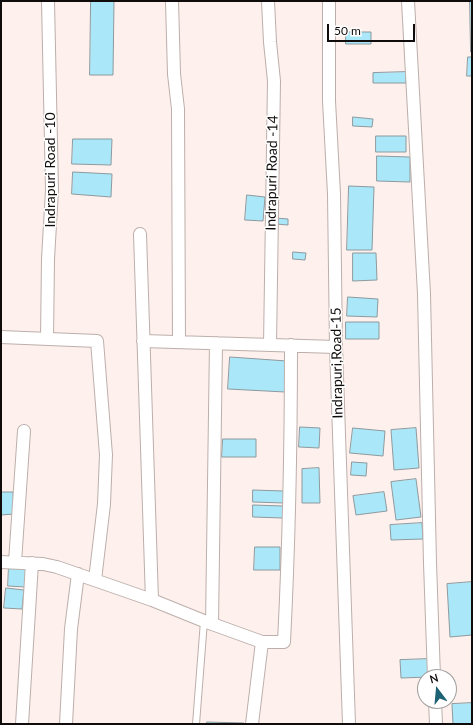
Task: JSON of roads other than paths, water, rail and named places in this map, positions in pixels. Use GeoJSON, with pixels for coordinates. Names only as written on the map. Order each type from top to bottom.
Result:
{"type":"FeatureCollection","features":[{"type":"Feature","properties":{"kind":"street","name":"Indrapuri Road -10"},"geometry":{"type":"LineString","coordinates":[[47,339],[48,259],[52,190],[48,1]]}},
{"type":"Feature","properties":{"kind":"street"},"geometry":{"type":"LineString","coordinates":[[172,1],[174,74],[178,109],[179,342]]}},
{"type":"Feature","properties":{"kind":"street","name":"Indrapuri Road -14"},"geometry":{"type":"LineString","coordinates":[[268,1],[274,80],[270,345]]}},
{"type":"Feature","properties":{"kind":"street","name":"Indrapuri,Road-15"},"geometry":{"type":"LineString","coordinates":[[329,1],[329,101],[334,194],[336,347],[349,724]]}},
{"type":"Feature","properties":{"kind":"street"},"geometry":{"type":"LineString","coordinates":[[408,1],[424,294],[434,669]]}},
{"type":"Feature","properties":{"kind":"street"},"geometry":{"type":"LineString","coordinates":[[140,234],[152,600]]}},
{"type":"Feature","properties":{"kind":"street"},"geometry":{"type":"LineString","coordinates":[[1,337],[97,341],[106,456],[104,504],[95,580]]}},
{"type":"Feature","properties":{"kind":"street"},"geometry":{"type":"LineString","coordinates":[[143,341],[336,347]]}},
{"type":"Feature","properties":{"kind":"street"},"geometry":{"type":"LineString","coordinates":[[208,623],[216,343]]}},
{"type":"Feature","properties":{"kind":"street"},"geometry":{"type":"LineString","coordinates":[[1,562],[32,563],[57,567],[152,600],[208,623],[262,642],[284,642],[288,563],[291,346]]}},
{"type":"Feature","properties":{"kind":"street"},"geometry":{"type":"LineString","coordinates":[[15,562],[24,431]]}},
{"type":"Feature","properties":{"kind":"street"},"geometry":{"type":"LineString","coordinates":[[22,724],[32,563]]}},
{"type":"Feature","properties":{"kind":"street"},"geometry":{"type":"LineString","coordinates":[[66,724],[72,629],[78,574]]}},
{"type":"Feature","properties":{"kind":"street"},"geometry":{"type":"LineString","coordinates":[[252,724],[262,642]]}},
{"type":"Feature","properties":{"kind":"street"},"geometry":{"type":"LineString","coordinates":[[435,709],[436,724]]}},
{"type":"Feature","properties":{"kind":"lane"},"geometry":{"type":"LineString","coordinates":[[196,724],[208,623]]}}]}
